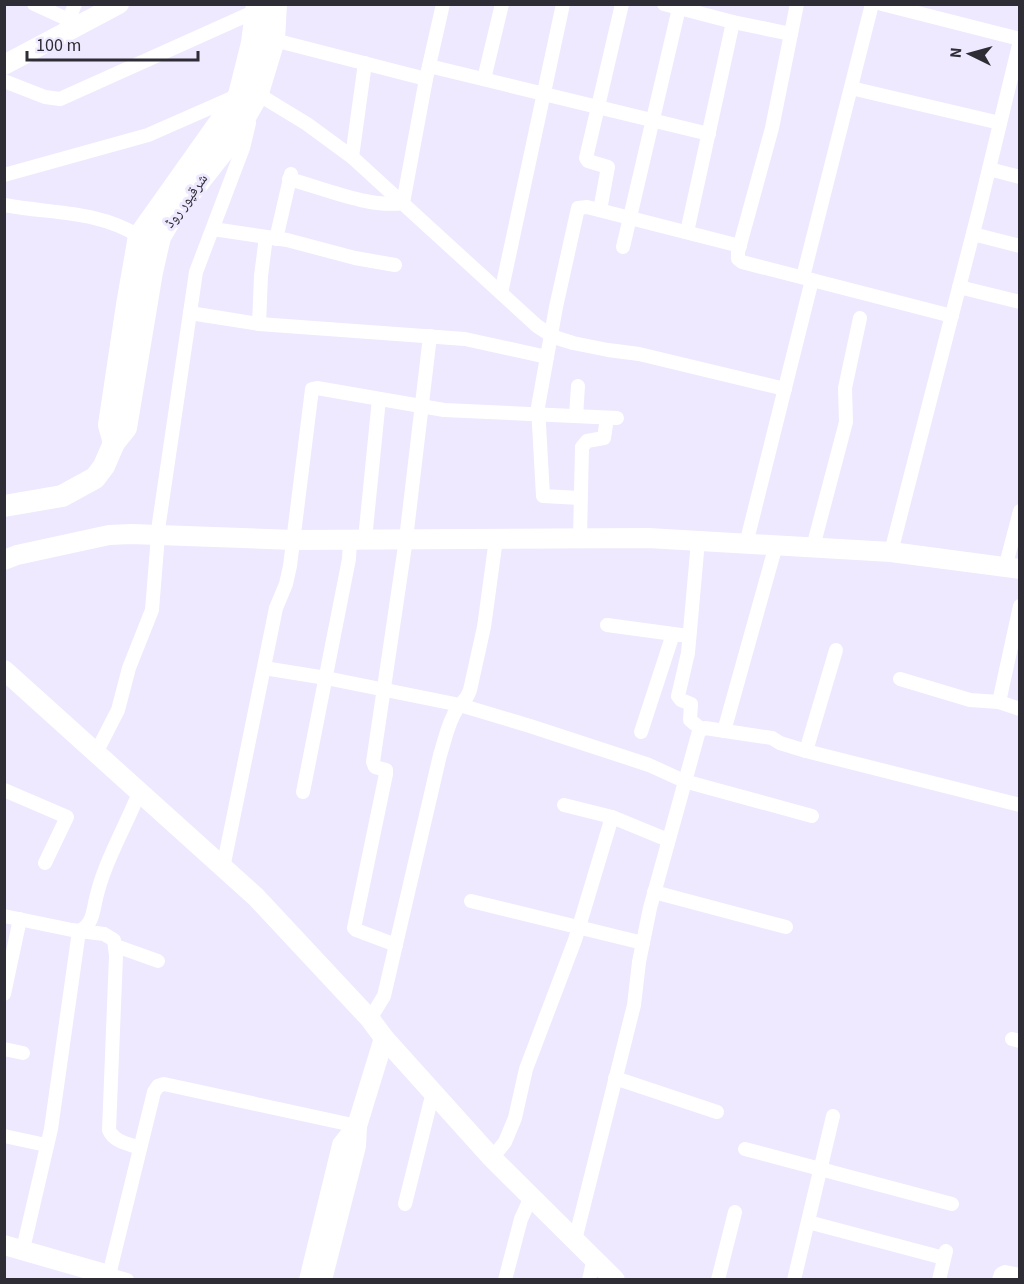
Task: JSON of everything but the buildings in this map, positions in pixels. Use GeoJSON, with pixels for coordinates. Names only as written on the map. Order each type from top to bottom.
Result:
{"type":"FeatureCollection","features":[{"type":"Feature","properties":{"kind":"main road","name":"شرقپور روڈ"},"geometry":{"type":"LineString","coordinates":[[4,506],[62,496],[95,478],[104,466],[114,443],[126,428],[160,237],[173,215],[232,140],[248,96],[274,40],[263,7]]}},
{"type":"Feature","properties":{"kind":"main road","name":"شرقپور روڈ"},"geometry":{"type":"LineString","coordinates":[[114,443],[109,425],[139,236],[248,96],[252,43],[263,7]]}},
{"type":"Feature","properties":{"kind":"street"},"geometry":{"type":"LineString","coordinates":[[34,4],[66,27]]}},
{"type":"Feature","properties":{"kind":"street"},"geometry":{"type":"LineString","coordinates":[[66,27],[75,4]]}},
{"type":"Feature","properties":{"kind":"street"},"geometry":{"type":"LineString","coordinates":[[4,65],[66,27],[120,4]]}},
{"type":"Feature","properties":{"kind":"street"},"geometry":{"type":"LineString","coordinates":[[403,203],[427,73],[443,4]]}},
{"type":"Feature","properties":{"kind":"street"},"geometry":{"type":"LineString","coordinates":[[484,79],[502,4]]}},
{"type":"Feature","properties":{"kind":"street"},"geometry":{"type":"LineString","coordinates":[[501,293],[563,4]]}},
{"type":"Feature","properties":{"kind":"street"},"geometry":{"type":"LineString","coordinates":[[600,210],[609,168],[588,161],[586,158],[622,4]]}},
{"type":"Feature","properties":{"kind":"street"},"geometry":{"type":"LineString","coordinates":[[664,4],[791,34]]}},
{"type":"Feature","properties":{"kind":"street"},"geometry":{"type":"LineString","coordinates":[[797,4],[772,128],[738,257],[742,262],[952,316]]}},
{"type":"Feature","properties":{"kind":"street"},"geometry":{"type":"LineString","coordinates":[[746,544],[872,4]]}},
{"type":"Feature","properties":{"kind":"street"},"geometry":{"type":"LineString","coordinates":[[882,4],[1020,40],[973,234],[891,552]]}},
{"type":"Feature","properties":{"kind":"street"},"geometry":{"type":"LineString","coordinates":[[4,81],[45,97],[60,99],[263,7]]}},
{"type":"Feature","properties":{"kind":"street"},"geometry":{"type":"LineString","coordinates":[[623,247],[679,8]]}},
{"type":"Feature","properties":{"kind":"street"},"geometry":{"type":"LineString","coordinates":[[687,232],[733,22]]}},
{"type":"Feature","properties":{"kind":"street"},"geometry":{"type":"LineString","coordinates":[[274,40],[365,63],[484,79],[709,134]]}},
{"type":"Feature","properties":{"kind":"street"},"geometry":{"type":"LineString","coordinates":[[352,157],[365,63]]}},
{"type":"Feature","properties":{"kind":"street"},"geometry":{"type":"LineString","coordinates":[[851,88],[1000,123]]}},
{"type":"Feature","properties":{"kind":"street"},"geometry":{"type":"LineString","coordinates":[[97,752],[118,710],[129,668],[152,610],[159,524],[196,272],[243,148],[248,96]]}},
{"type":"Feature","properties":{"kind":"street"},"geometry":{"type":"LineString","coordinates":[[4,175],[148,135],[248,96],[266,99],[307,124],[352,157],[537,326],[551,334],[573,343],[639,354],[784,389]]}},
{"type":"Feature","properties":{"kind":"street"},"geometry":{"type":"LineString","coordinates":[[1005,100],[1020,104]]}},
{"type":"Feature","properties":{"kind":"street"},"geometry":{"type":"LineString","coordinates":[[989,169],[1020,177]]}},
{"type":"Feature","properties":{"kind":"street"},"geometry":{"type":"LineString","coordinates":[[259,324],[261,276],[290,177],[359,199],[381,203],[403,203]]}},
{"type":"Feature","properties":{"kind":"street"},"geometry":{"type":"LineString","coordinates":[[4,205],[98,217],[116,223],[139,236]]}},
{"type":"Feature","properties":{"kind":"street"},"geometry":{"type":"LineString","coordinates":[[580,498],[543,496],[537,415],[577,210],[584,206],[740,246]]}},
{"type":"Feature","properties":{"kind":"street"},"geometry":{"type":"LineString","coordinates":[[213,229],[271,238],[395,266]]}},
{"type":"Feature","properties":{"kind":"street"},"geometry":{"type":"LineString","coordinates":[[973,234],[1020,246]]}},
{"type":"Feature","properties":{"kind":"street"},"geometry":{"type":"LineString","coordinates":[[959,287],[1020,302]]}},
{"type":"Feature","properties":{"kind":"street"},"geometry":{"type":"LineString","coordinates":[[190,313],[259,324],[465,339],[547,357]]}},
{"type":"Feature","properties":{"kind":"street"},"geometry":{"type":"LineString","coordinates":[[813,548],[846,422],[845,388],[860,318]]}},
{"type":"Feature","properties":{"kind":"street"},"geometry":{"type":"LineString","coordinates":[[396,945],[354,928],[386,774],[386,770],[375,767],[373,762],[406,539],[430,336]]}},
{"type":"Feature","properties":{"kind":"street"},"geometry":{"type":"LineString","coordinates":[[576,416],[578,386]]}},
{"type":"Feature","properties":{"kind":"street"},"geometry":{"type":"LineString","coordinates":[[223,868],[276,608],[288,578],[312,390],[317,388],[463,412],[612,418],[604,438],[586,441],[583,444],[580,538]]}},
{"type":"Feature","properties":{"kind":"street"},"geometry":{"type":"LineString","coordinates":[[303,792],[349,559],[358,539],[379,399]]}},
{"type":"Feature","properties":{"kind":"street"},"geometry":{"type":"LineString","coordinates":[[4,560],[17,555],[109,535],[294,540],[648,538],[891,552],[1012,568],[1020,511]]}},
{"type":"Feature","properties":{"kind":"street"},"geometry":{"type":"LineString","coordinates":[[370,1019],[384,996],[435,773],[452,718],[468,696],[479,651],[496,539]]}},
{"type":"Feature","properties":{"kind":"street"},"geometry":{"type":"LineString","coordinates":[[698,541],[687,659],[678,696],[681,700],[691,704],[690,720],[700,729],[772,738],[806,752],[1020,805]]}},
{"type":"Feature","properties":{"kind":"street"},"geometry":{"type":"LineString","coordinates":[[724,731],[776,545]]}},
{"type":"Feature","properties":{"kind":"street"},"geometry":{"type":"LineString","coordinates":[[999,702],[1020,606]]}},
{"type":"Feature","properties":{"kind":"street"},"geometry":{"type":"LineString","coordinates":[[607,625],[689,637]]}},
{"type":"Feature","properties":{"kind":"street"},"geometry":{"type":"LineString","coordinates":[[641,732],[673,634]]}},
{"type":"Feature","properties":{"kind":"street"},"geometry":{"type":"LineString","coordinates":[[806,752],[836,650]]}},
{"type":"Feature","properties":{"kind":"street"},"geometry":{"type":"LineString","coordinates":[[264,668],[460,705],[649,765],[684,781],[812,816]]}},
{"type":"Feature","properties":{"kind":"street"},"geometry":{"type":"LineString","coordinates":[[5,673],[97,752],[139,793],[256,897],[370,1019],[384,1038],[492,1158],[615,1280]]}},
{"type":"Feature","properties":{"kind":"street"},"geometry":{"type":"LineString","coordinates":[[900,679],[970,700],[999,702],[1020,709]]}},
{"type":"Feature","properties":{"kind":"street"},"geometry":{"type":"LineString","coordinates":[[575,1240],[634,1005],[643,943],[654,892],[700,729]]}},
{"type":"Feature","properties":{"kind":"street"},"geometry":{"type":"LineString","coordinates":[[4,790],[67,817],[45,863]]}},
{"type":"Feature","properties":{"kind":"street"},"geometry":{"type":"LineString","coordinates":[[79,931],[90,921],[98,886],[139,793]]}},
{"type":"Feature","properties":{"kind":"street"},"geometry":{"type":"LineString","coordinates":[[564,805],[612,817],[668,840]]}},
{"type":"Feature","properties":{"kind":"street"},"geometry":{"type":"LineString","coordinates":[[492,1158],[505,1142],[515,1118],[526,1069],[578,927],[612,817]]}},
{"type":"Feature","properties":{"kind":"street"},"geometry":{"type":"LineString","coordinates":[[654,892],[786,927]]}},
{"type":"Feature","properties":{"kind":"street"},"geometry":{"type":"LineString","coordinates":[[471,901],[643,943]]}},
{"type":"Feature","properties":{"kind":"street"},"geometry":{"type":"LineString","coordinates":[[4,916],[108,935],[114,940],[116,946],[109,1130],[116,1139],[140,1148]]}},
{"type":"Feature","properties":{"kind":"street"},"geometry":{"type":"LineString","coordinates":[[4,994],[20,919]]}},
{"type":"Feature","properties":{"kind":"street"},"geometry":{"type":"LineString","coordinates":[[79,931],[51,1130],[14,1247],[114,1278],[140,1148],[154,1092],[160,1084],[357,1126]]}},
{"type":"Feature","properties":{"kind":"street"},"geometry":{"type":"LineString","coordinates":[[116,946],[158,961]]}},
{"type":"Feature","properties":{"kind":"street"},"geometry":{"type":"LineString","coordinates":[[322,1280],[356,1146],[357,1126],[384,1038]]}},
{"type":"Feature","properties":{"kind":"street"},"geometry":{"type":"LineString","coordinates":[[4,1049],[23,1053]]}},
{"type":"Feature","properties":{"kind":"street"},"geometry":{"type":"LineString","coordinates":[[615,1078],[717,1112]]}},
{"type":"Feature","properties":{"kind":"street"},"geometry":{"type":"LineString","coordinates":[[405,1204],[433,1092]]}},
{"type":"Feature","properties":{"kind":"street"},"geometry":{"type":"LineString","coordinates":[[794,1280],[833,1116]]}},
{"type":"Feature","properties":{"kind":"street"},"geometry":{"type":"LineString","coordinates":[[309,1280],[342,1145],[357,1126]]}},
{"type":"Feature","properties":{"kind":"street"},"geometry":{"type":"LineString","coordinates":[[4,1136],[46,1145]]}},
{"type":"Feature","properties":{"kind":"street"},"geometry":{"type":"LineString","coordinates":[[745,1149],[952,1204]]}},
{"type":"Feature","properties":{"kind":"street"},"geometry":{"type":"LineString","coordinates":[[505,1280],[521,1219],[531,1197]]}},
{"type":"Feature","properties":{"kind":"street"},"geometry":{"type":"LineString","coordinates":[[718,1280],[735,1212]]}},
{"type":"Feature","properties":{"kind":"street"},"geometry":{"type":"LineString","coordinates":[[808,1222],[945,1255],[939,1280]]}},
{"type":"Feature","properties":{"kind":"street"},"geometry":{"type":"LineString","coordinates":[[589,1280],[594,1258]]}},
{"type":"Feature","properties":{"kind":"street"},"geometry":{"type":"LineString","coordinates":[[999,1280],[1004,1272],[1020,1275]]}}]}
